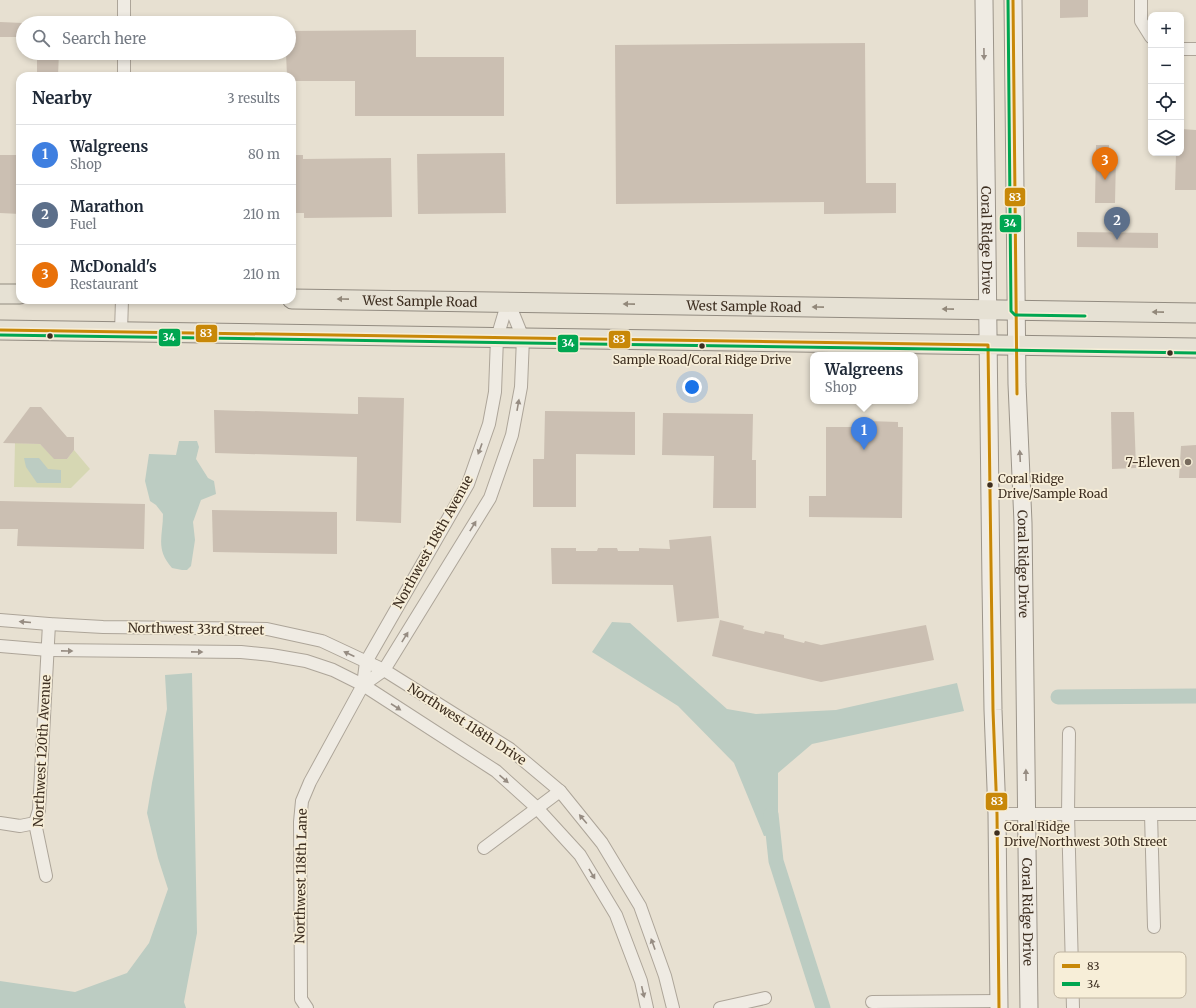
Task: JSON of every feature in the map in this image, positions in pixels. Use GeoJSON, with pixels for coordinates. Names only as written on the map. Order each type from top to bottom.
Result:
{"type":"FeatureCollection","features":[{"type":"Feature","properties":{"kind":"main road","name":"Coral Ridge Drive"},"geometry":{"type":"LineString","coordinates":[[984,0],[987,309],[993,703],[997,814],[999,1005]]}},
{"type":"Feature","properties":{"kind":"main road","name":"Coral Ridge Drive"},"geometry":{"type":"LineString","coordinates":[[1013,0],[1016,345],[1023,523],[1029,1008]]}},
{"type":"Feature","properties":{"kind":"main road"},"geometry":{"type":"LineString","coordinates":[[0,294],[16,294]]}},
{"type":"Feature","properties":{"kind":"main road","name":"West Sample Road"},"geometry":{"type":"LineString","coordinates":[[296,298],[1196,313]]}},
{"type":"Feature","properties":{"kind":"main road"},"geometry":{"type":"LineString","coordinates":[[0,330],[1196,348]]}},
{"type":"Feature","properties":{"kind":"street"},"geometry":{"type":"LineString","coordinates":[[124,0],[124,16]]}},
{"type":"Feature","properties":{"kind":"street"},"geometry":{"type":"LineString","coordinates":[[1141,0],[1141,21],[1148,32]]}},
{"type":"Feature","properties":{"kind":"street"},"geometry":{"type":"LineString","coordinates":[[1184,49],[1196,49]]}},
{"type":"Feature","properties":{"kind":"street"},"geometry":{"type":"LineString","coordinates":[[124,60],[124,72]]}},
{"type":"Feature","properties":{"kind":"street","name":"Northwest 118th Avenue"},"geometry":{"type":"LineString","coordinates":[[363,685],[366,662],[468,484],[489,424],[495,392],[497,338],[508,302]]}},
{"type":"Feature","properties":{"kind":"street","name":"Northwest 118th Avenue"},"geometry":{"type":"LineString","coordinates":[[363,685],[384,670],[490,498],[512,434],[521,387],[523,338],[508,302]]}},
{"type":"Feature","properties":{"kind":"street"},"geometry":{"type":"LineString","coordinates":[[121,331],[122,304]]}},
{"type":"Feature","properties":{"kind":"street","name":"Northwest 33rd Street"},"geometry":{"type":"LineString","coordinates":[[0,620],[103,627],[267,629],[322,641],[384,670]]}},
{"type":"Feature","properties":{"kind":"street","name":"Northwest 120th Avenue"},"geometry":{"type":"LineString","coordinates":[[46,876],[35,823],[39,810],[49,624]]}},
{"type":"Feature","properties":{"kind":"street","name":"Northwest 33rd Street"},"geometry":{"type":"LineString","coordinates":[[0,646],[48,650],[241,652],[271,655],[306,661],[333,670],[363,685]]}},
{"type":"Feature","properties":{"kind":"street","name":"Northwest 118th Drive"},"geometry":{"type":"LineString","coordinates":[[384,670],[510,749],[560,791],[602,843],[640,906],[665,976],[673,1008]]}},
{"type":"Feature","properties":{"kind":"street","name":"Northwest 118th Drive"},"geometry":{"type":"LineString","coordinates":[[363,685],[496,771],[537,808],[580,855],[616,915],[641,981],[647,1008]]}},
{"type":"Feature","properties":{"kind":"street","name":"Northwest 118th Lane"},"geometry":{"type":"LineString","coordinates":[[306,1008],[301,999],[300,822],[302,801],[310,782],[363,685]]}},
{"type":"Feature","properties":{"kind":"street"},"geometry":{"type":"LineString","coordinates":[[1069,732],[1068,814],[1071,952]]}},
{"type":"Feature","properties":{"kind":"street"},"geometry":{"type":"LineString","coordinates":[[484,848],[560,791]]}},
{"type":"Feature","properties":{"kind":"street"},"geometry":{"type":"LineString","coordinates":[[997,814],[1196,814]]}},
{"type":"Feature","properties":{"kind":"street"},"geometry":{"type":"LineString","coordinates":[[1151,814],[1154,928]]}},
{"type":"Feature","properties":{"kind":"street"},"geometry":{"type":"LineString","coordinates":[[0,823],[20,826],[35,823]]}},
{"type":"Feature","properties":{"kind":"street"},"geometry":{"type":"LineString","coordinates":[[720,1008],[765,998]]}},
{"type":"Feature","properties":{"kind":"street"},"geometry":{"type":"LineString","coordinates":[[1072,998],[1072,1008]]}},
{"type":"Feature","properties":{"kind":"street"},"geometry":{"type":"LineString","coordinates":[[872,1002],[999,1005]]}},
{"type":"Feature","properties":{"kind":"green space"},"geometry":{"type":"Polygon","coordinates":[[[15,443],[40,444],[55,459],[67,459],[74,450],[90,469],[71,488],[14,487],[15,443]]]}},
{"type":"Feature","properties":{"kind":"shaded area"},"geometry":{"type":"Polygon","coordinates":[[[179,441],[197,441],[199,447],[196,459],[208,478],[214,481],[216,494],[201,500],[193,522],[195,540],[191,566],[187,570],[172,568],[163,555],[161,542],[163,514],[156,505],[150,501],[145,481],[149,454],[176,455],[179,441]]]}},
{"type":"Feature","properties":{"kind":"shaded area"},"geometry":{"type":"Polygon","coordinates":[[[24,458],[39,458],[48,469],[61,470],[61,483],[37,483],[26,467],[24,458]]]}},
{"type":"Feature","properties":{"kind":"shaded area"},"geometry":{"type":"Polygon","coordinates":[[[612,622],[630,623],[727,709],[756,714],[836,710],[957,683],[964,711],[812,744],[778,773],[778,834],[764,836],[734,763],[678,706],[592,652],[612,622]]]}},
{"type":"Feature","properties":{"kind":"shaded area"},"geometry":{"type":"Polygon","coordinates":[[[192,673],[197,933],[184,1002],[186,1008],[0,1008],[0,981],[75,992],[127,973],[149,943],[168,889],[158,858],[147,813],[167,709],[165,675],[192,673]]]}},
{"type":"Feature","properties":{"kind":"building"},"geometry":{"type":"Polygon","coordinates":[[[1060,0],[1088,0],[1088,17],[1060,18],[1060,0]]]}},
{"type":"Feature","properties":{"kind":"building"},"geometry":{"type":"Polygon","coordinates":[[[0,22],[16,23],[16,37],[0,37],[0,22]]]}},
{"type":"Feature","properties":{"kind":"building"},"geometry":{"type":"Polygon","coordinates":[[[416,30],[416,57],[504,57],[504,116],[355,116],[355,81],[296,81],[296,72],[287,72],[286,60],[296,60],[296,31],[416,30]]]}},
{"type":"Feature","properties":{"kind":"building"},"geometry":{"type":"Polygon","coordinates":[[[865,43],[866,183],[896,183],[896,213],[824,214],[824,202],[616,204],[615,45],[865,43]]]}},
{"type":"Feature","properties":{"kind":"building"},"geometry":{"type":"Polygon","coordinates":[[[37,60],[59,60],[58,72],[37,72],[37,60]]]}},
{"type":"Feature","properties":{"kind":"building"},"geometry":{"type":"Polygon","coordinates":[[[1184,129],[1196,130],[1196,190],[1175,190],[1176,156],[1184,156],[1184,129]]]}},
{"type":"Feature","properties":{"kind":"building"},"geometry":{"type":"Polygon","coordinates":[[[1096,145],[1109,145],[1109,156],[1116,156],[1115,203],[1095,203],[1096,145]]]}},
{"type":"Feature","properties":{"kind":"building"},"geometry":{"type":"Polygon","coordinates":[[[505,153],[506,213],[418,214],[417,154],[505,153]]]}},
{"type":"Feature","properties":{"kind":"building"},"geometry":{"type":"Polygon","coordinates":[[[0,155],[16,155],[16,214],[0,213],[0,155]]]}},
{"type":"Feature","properties":{"kind":"building"},"geometry":{"type":"Polygon","coordinates":[[[296,155],[303,155],[303,159],[391,158],[392,217],[304,218],[304,213],[296,213],[296,155]]]}},
{"type":"Feature","properties":{"kind":"building"},"geometry":{"type":"Polygon","coordinates":[[[1077,232],[1158,233],[1158,248],[1077,247],[1077,232]]]}},
{"type":"Feature","properties":{"kind":"building"},"geometry":{"type":"Polygon","coordinates":[[[358,397],[404,398],[401,523],[356,521],[357,457],[215,453],[214,410],[358,414],[358,397]]]}},
{"type":"Feature","properties":{"kind":"building"},"geometry":{"type":"Polygon","coordinates":[[[30,407],[41,407],[67,437],[74,437],[74,450],[67,459],[54,459],[40,444],[3,443],[30,407]]]}},
{"type":"Feature","properties":{"kind":"building"},"geometry":{"type":"Polygon","coordinates":[[[545,411],[635,412],[635,455],[576,454],[576,507],[533,507],[533,459],[544,459],[545,411]]]}},
{"type":"Feature","properties":{"kind":"building"},"geometry":{"type":"Polygon","coordinates":[[[1111,412],[1134,412],[1136,468],[1112,469],[1111,412]]]}},
{"type":"Feature","properties":{"kind":"building"},"geometry":{"type":"Polygon","coordinates":[[[663,413],[753,414],[752,460],[756,460],[756,508],[713,508],[714,456],[662,455],[663,413]]]}},
{"type":"Feature","properties":{"kind":"building"},"geometry":{"type":"Polygon","coordinates":[[[868,421],[898,422],[898,427],[903,427],[902,518],[809,517],[809,496],[826,496],[826,427],[868,427],[868,421]]]}},
{"type":"Feature","properties":{"kind":"building","name":"7-Eleven"},"geometry":{"type":"Polygon","coordinates":[[[1196,445],[1196,478],[1179,478],[1181,446],[1196,445]]]}},
{"type":"Feature","properties":{"kind":"building"},"geometry":{"type":"Polygon","coordinates":[[[0,501],[145,504],[144,549],[17,546],[18,529],[0,529],[0,501]]]}},
{"type":"Feature","properties":{"kind":"building"},"geometry":{"type":"Polygon","coordinates":[[[212,510],[337,512],[337,554],[213,552],[212,510]]]}},
{"type":"Feature","properties":{"kind":"building"},"geometry":{"type":"Polygon","coordinates":[[[711,536],[719,618],[677,622],[673,585],[552,584],[551,548],[576,548],[576,551],[597,551],[598,548],[617,548],[618,551],[639,551],[639,548],[670,549],[669,540],[711,536]]]}},
{"type":"Feature","properties":{"kind":"building"},"geometry":{"type":"Polygon","coordinates":[[[720,620],[744,626],[743,629],[764,634],[765,631],[784,635],[784,638],[804,643],[805,641],[821,645],[926,625],[934,660],[821,682],[712,656],[720,620]]]}},
{"type":"Feature","properties":{"kind":"waterway"},"geometry":{"type":"LineString","coordinates":[[1058,697],[1196,696]]}},
{"type":"Feature","properties":{"kind":"waterway"},"geometry":{"type":"LineString","coordinates":[[771,814],[776,861],[823,1008]]}},
{"type":"Feature","properties":{"kind":"transit line","name":"34"},"geometry":{"type":"LineString","coordinates":[[1008,0],[1011,311],[1015,315],[1085,316]]}},
{"type":"Feature","properties":{"kind":"transit line","name":"83"},"geometry":{"type":"LineString","coordinates":[[1013,0],[1017,394]]}},
{"type":"Feature","properties":{"kind":"transit line","name":"83"},"geometry":{"type":"LineString","coordinates":[[0,330],[988,345],[993,710],[997,814],[999,1008]]}},
{"type":"Feature","properties":{"kind":"transit line","name":"34"},"geometry":{"type":"LineString","coordinates":[[0,335],[1196,353]]}},
{"type":"Feature","properties":{"kind":"place","name":"McDonald's"},"geometry":{"type":"Point","coordinates":[1105,180]}},
{"type":"Feature","properties":{"kind":"place","name":"Marathon"},"geometry":{"type":"Point","coordinates":[1117,240]}},
{"type":"Feature","properties":{"kind":"place","name":"Sample Road/Coral Ridge Drive"},"geometry":{"type":"Point","coordinates":[702,346]}},
{"type":"Feature","properties":{"kind":"place","name":"Walgreens"},"geometry":{"type":"Point","coordinates":[864,450]}},
{"type":"Feature","properties":{"kind":"place","name":"7-Eleven"},"geometry":{"type":"Point","coordinates":[1188,462]}},
{"type":"Feature","properties":{"kind":"place","name":"Coral Ridge Drive/Sample Road"},"geometry":{"type":"Point","coordinates":[990,485]}},
{"type":"Feature","properties":{"kind":"place","name":"Coral Ridge Drive/Northwest 30th Street"},"geometry":{"type":"Point","coordinates":[997,833]}}]}
